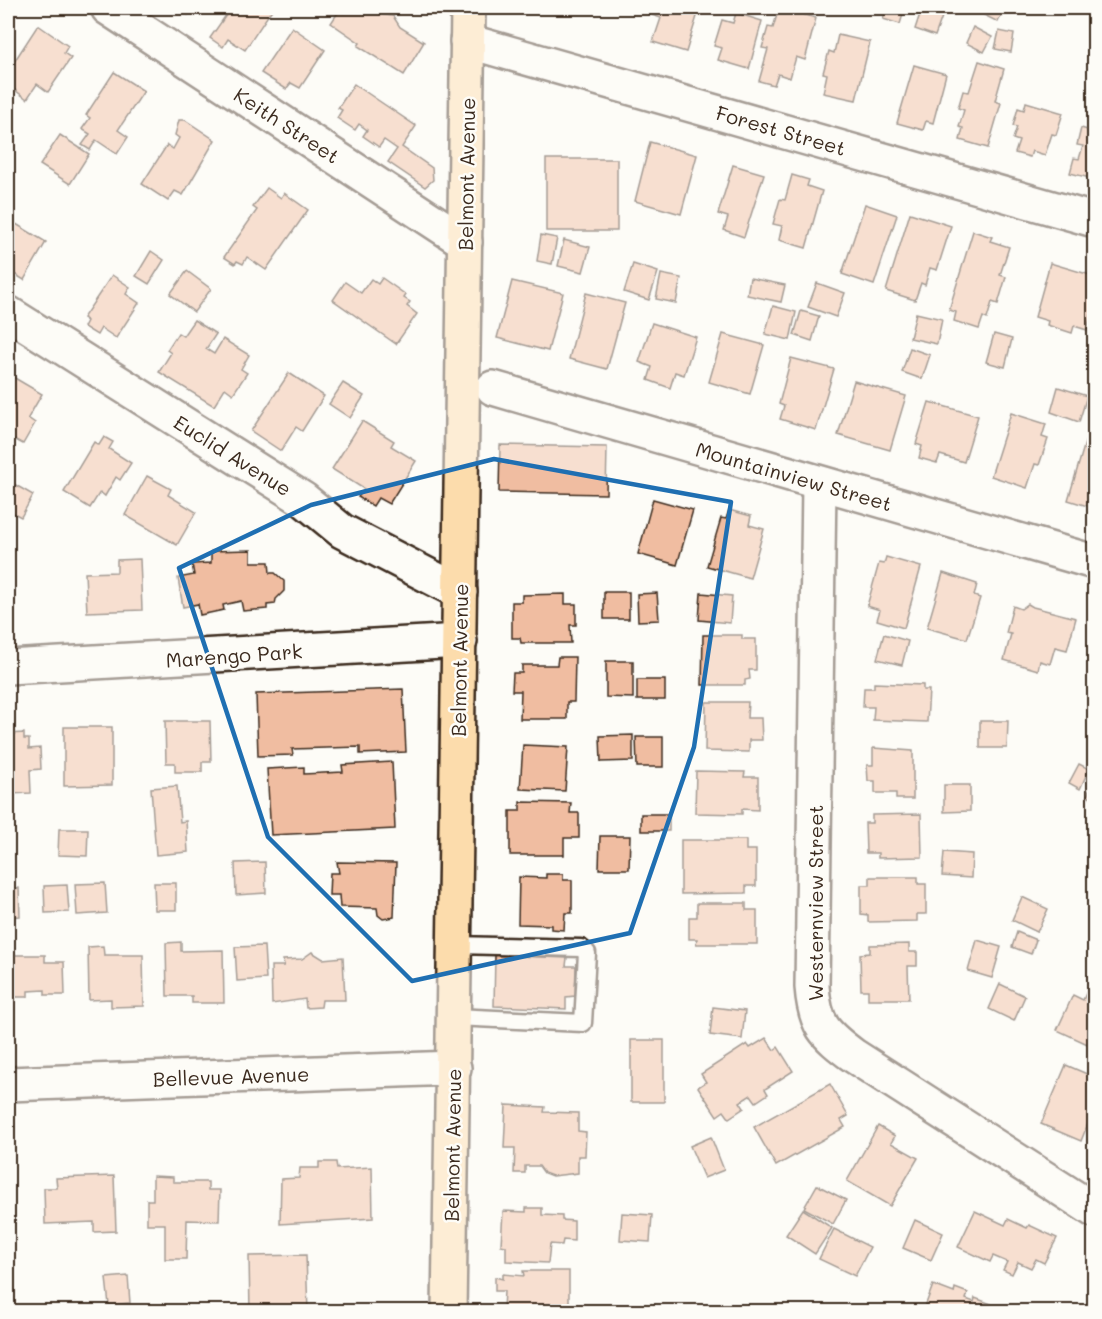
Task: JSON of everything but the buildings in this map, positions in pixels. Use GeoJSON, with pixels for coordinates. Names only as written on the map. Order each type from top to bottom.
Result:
{"type":"FeatureCollection","features":[{"type":"Feature","properties":{"kind":"main road","name":"Belmont Avenue"},"geometry":{"type":"LineString","coordinates":[[449,1311],[468,8]]}},
{"type":"Feature","properties":{"kind":"street","name":"Keith Street"},"geometry":{"type":"LineString","coordinates":[[108,8],[465,242]]}},
{"type":"Feature","properties":{"kind":"street","name":"Forest Street"},"geometry":{"type":"LineString","coordinates":[[467,41],[1095,220]]}},
{"type":"Feature","properties":{"kind":"street","name":"Euclid Avenue"},"geometry":{"type":"LineString","coordinates":[[8,313],[303,498],[342,531],[460,592]]}},
{"type":"Feature","properties":{"kind":"street","name":"Mountainview Street"},"geometry":{"type":"LineString","coordinates":[[494,388],[1095,562]]}},
{"type":"Feature","properties":{"kind":"street","name":"Westernview Street"},"geometry":{"type":"LineString","coordinates":[[819,483],[812,987],[818,1020],[827,1035],[854,1056],[1095,1210]]}},
{"type":"Feature","properties":{"kind":"street","name":"Marengo Park"},"geometry":{"type":"LineString","coordinates":[[8,667],[460,641]]}},
{"type":"Feature","properties":{"kind":"street","name":"Bellevue Avenue"},"geometry":{"type":"LineString","coordinates":[[8,1084],[454,1068]]}},
{"type":"Feature","properties":{"kind":"lane"},"geometry":{"type":"LineString","coordinates":[[455,1017],[583,1023],[587,953],[581,948],[456,945]]}},
{"type":"Feature","properties":{"kind":"highlighted area"},"geometry":{"type":"Polygon","coordinates":[[[494,459],[731,502],[694,747],[630,933],[412,981],[268,837],[179,568],[311,505],[494,459]]]}}]}
